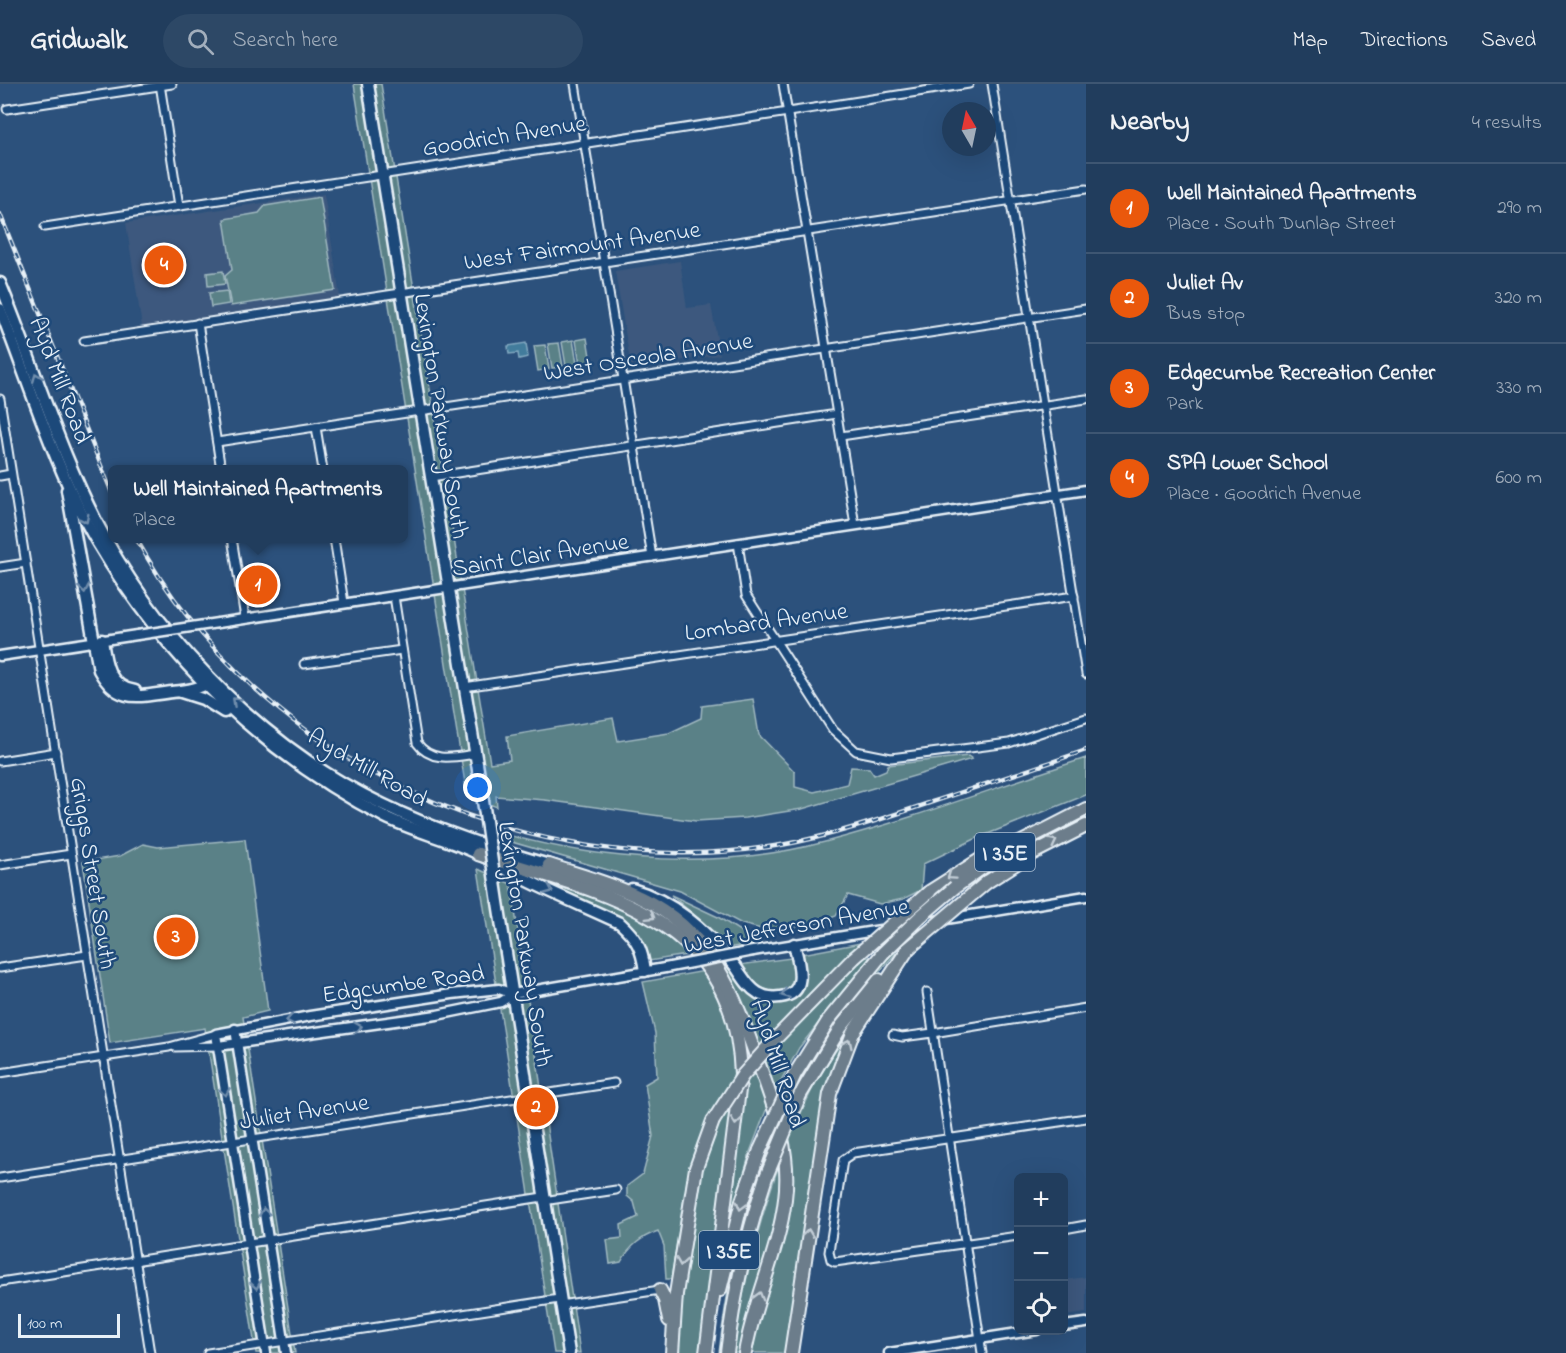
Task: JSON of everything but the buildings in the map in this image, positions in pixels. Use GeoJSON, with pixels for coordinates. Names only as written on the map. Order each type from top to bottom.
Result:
{"type":"FeatureCollection","features":[{"type":"Feature","properties":{"kind":"highway","name":"I 35E"},"geometry":{"type":"LineString","coordinates":[[712,1353],[726,1261],[742,1201],[760,1150],[795,1074],[830,1018],[883,953],[955,887],[1008,849],[1086,809]]}},
{"type":"Feature","properties":{"kind":"highway"},"geometry":{"type":"LineString","coordinates":[[672,1353],[676,1294],[696,1168],[713,1121],[743,1075],[854,958],[929,892],[972,862],[1017,837],[1059,822]]}},
{"type":"Feature","properties":{"kind":"highway","name":"I 35E"},"geometry":{"type":"LineString","coordinates":[[727,1353],[744,1254],[766,1177],[800,1095],[841,1027],[869,991],[908,949],[946,914],[987,882],[1031,854],[1086,826]]}},
{"type":"Feature","properties":{"kind":"highway"},"geometry":{"type":"LineString","coordinates":[[478,854],[618,899],[647,913],[672,930],[695,952],[724,999],[735,1029],[741,1074],[706,1353]]}},
{"type":"Feature","properties":{"kind":"highway","name":"Ayd Mill Road"},"geometry":{"type":"LineString","coordinates":[[549,865],[632,893],[668,914],[704,946],[720,969],[739,1007],[772,1098],[785,1149],[787,1170],[783,1214],[745,1353]]}},
{"type":"Feature","properties":{"kind":"highway"},"geometry":{"type":"LineString","coordinates":[[791,1353],[830,1094],[853,1033],[908,949]]}},
{"type":"Feature","properties":{"kind":"highway"},"geometry":{"type":"LineString","coordinates":[[655,1291],[665,1299],[672,1336]]}},
{"type":"Feature","properties":{"kind":"main road","name":"Lexington Parkway South"},"geometry":{"type":"LineString","coordinates":[[368,84],[569,1353]]}},
{"type":"Feature","properties":{"kind":"main road","name":"Ayd Mill Road"},"geometry":{"type":"LineString","coordinates":[[0,283],[77,480],[108,542]]}},
{"type":"Feature","properties":{"kind":"main road","name":"Ayd Mill Road"},"geometry":{"type":"LineString","coordinates":[[0,309],[63,469],[97,541],[136,604],[231,711],[318,778],[386,817],[478,854],[519,876],[620,923],[634,935],[642,950],[645,971]]}},
{"type":"Feature","properties":{"kind":"main road"},"geometry":{"type":"LineString","coordinates":[[63,469],[98,641],[115,682],[125,688],[142,691],[206,682]]}},
{"type":"Feature","properties":{"kind":"main road","name":"Ayd Mill Road"},"geometry":{"type":"LineString","coordinates":[[108,543],[166,629],[206,682],[288,745],[334,777],[377,802],[457,836],[549,865]]}},
{"type":"Feature","properties":{"kind":"main road"},"geometry":{"type":"LineString","coordinates":[[98,641],[99,670],[106,683],[117,692],[141,697],[178,692],[206,682]]}},
{"type":"Feature","properties":{"kind":"main road"},"geometry":{"type":"LineString","coordinates":[[178,692],[203,699],[265,739]]}},
{"type":"Feature","properties":{"kind":"main road"},"geometry":{"type":"LineString","coordinates":[[549,865],[642,892],[674,908],[709,935],[748,984],[764,996],[786,996],[799,985],[800,970],[794,945]]}},
{"type":"Feature","properties":{"kind":"street"},"geometry":{"type":"LineString","coordinates":[[7,109],[172,84]]}},
{"type":"Feature","properties":{"kind":"street"},"geometry":{"type":"LineString","coordinates":[[575,84],[652,557]]}},
{"type":"Feature","properties":{"kind":"street"},"geometry":{"type":"LineString","coordinates":[[783,84],[855,525]]}},
{"type":"Feature","properties":{"kind":"street","name":"Goodrich Avenue"},"geometry":{"type":"LineString","coordinates":[[45,227],[382,173],[969,84]]}},
{"type":"Feature","properties":{"kind":"street"},"geometry":{"type":"LineString","coordinates":[[992,84],[1045,405],[1086,674]]}},
{"type":"Feature","properties":{"kind":"street"},"geometry":{"type":"LineString","coordinates":[[160,85],[179,206]]}},
{"type":"Feature","properties":{"kind":"street","name":"West Fairmount Avenue"},"geometry":{"type":"LineString","coordinates":[[84,341],[1086,189]]}},
{"type":"Feature","properties":{"kind":"street","name":"West Osceola Avenue"},"geometry":{"type":"LineString","coordinates":[[217,442],[1086,309]]}},
{"type":"Feature","properties":{"kind":"street"},"geometry":{"type":"LineString","coordinates":[[198,323],[220,465]]}},
{"type":"Feature","properties":{"kind":"street","name":"Griggs Street South"},"geometry":{"type":"LineString","coordinates":[[0,399],[150,1353]]}},
{"type":"Feature","properties":{"kind":"street"},"geometry":{"type":"LineString","coordinates":[[840,436],[1086,399]]}},
{"type":"Feature","properties":{"kind":"street"},"geometry":{"type":"LineString","coordinates":[[431,477],[837,414]]}},
{"type":"Feature","properties":{"kind":"street"},"geometry":{"type":"LineString","coordinates":[[316,427],[322,465]]}},
{"type":"Feature","properties":{"kind":"street"},"geometry":{"type":"LineString","coordinates":[[0,476],[11,474]]}},
{"type":"Feature","properties":{"kind":"street","name":"Saint Clair Avenue"},"geometry":{"type":"LineString","coordinates":[[0,656],[1086,490]]}},
{"type":"Feature","properties":{"kind":"street"},"geometry":{"type":"LineString","coordinates":[[233,543],[245,618]]}},
{"type":"Feature","properties":{"kind":"street"},"geometry":{"type":"LineString","coordinates":[[335,543],[344,603]]}},
{"type":"Feature","properties":{"kind":"street"},"geometry":{"type":"LineString","coordinates":[[738,543],[746,595],[833,730],[847,745],[863,754],[891,758],[1009,743],[1086,718]]}},
{"type":"Feature","properties":{"kind":"street"},"geometry":{"type":"LineString","coordinates":[[0,567],[26,563]]}},
{"type":"Feature","properties":{"kind":"street"},"geometry":{"type":"LineString","coordinates":[[394,596],[417,743],[424,751],[441,758],[475,754]]}},
{"type":"Feature","properties":{"kind":"street","name":"Lombard Avenue"},"geometry":{"type":"LineString","coordinates":[[464,687],[709,648],[774,641],[1074,596]]}},
{"type":"Feature","properties":{"kind":"street"},"geometry":{"type":"LineString","coordinates":[[304,664],[402,650]]}},
{"type":"Feature","properties":{"kind":"street"},"geometry":{"type":"LineString","coordinates":[[0,761],[56,752]]}},
{"type":"Feature","properties":{"kind":"street"},"geometry":{"type":"LineString","coordinates":[[0,865],[72,854]]}},
{"type":"Feature","properties":{"kind":"street","name":"West Jefferson Avenue"},"geometry":{"type":"LineString","coordinates":[[513,994],[753,951],[1086,896]]}},
{"type":"Feature","properties":{"kind":"street"},"geometry":{"type":"LineString","coordinates":[[0,968],[87,955]]}},
{"type":"Feature","properties":{"kind":"street","name":"Edgcumbe Road"},"geometry":{"type":"LineString","coordinates":[[216,1034],[452,994],[499,988],[513,994]]}},
{"type":"Feature","properties":{"kind":"street"},"geometry":{"type":"LineString","coordinates":[[927,992],[982,1353]]}},
{"type":"Feature","properties":{"kind":"street","name":"Edgcumbe Road"},"geometry":{"type":"LineString","coordinates":[[218,1046],[437,1015],[501,1002],[513,994]]}},
{"type":"Feature","properties":{"kind":"street"},"geometry":{"type":"LineString","coordinates":[[892,1035],[902,1037],[933,1033],[1086,1008]]}},
{"type":"Feature","properties":{"kind":"street"},"geometry":{"type":"LineString","coordinates":[[235,1029],[286,1353]]}},
{"type":"Feature","properties":{"kind":"street"},"geometry":{"type":"LineString","coordinates":[[0,1073],[170,1047],[216,1034],[266,1349]]}},
{"type":"Feature","properties":{"kind":"street"},"geometry":{"type":"LineString","coordinates":[[170,1047],[218,1046]]}},
{"type":"Feature","properties":{"kind":"street","name":"Juliet Avenue"},"geometry":{"type":"LineString","coordinates":[[0,1178],[614,1083]]}},
{"type":"Feature","properties":{"kind":"street"},"geometry":{"type":"LineString","coordinates":[[1014,1237],[841,1263],[831,1260],[829,1252],[842,1164],[847,1156],[1086,1118]]}},
{"type":"Feature","properties":{"kind":"street"},"geometry":{"type":"LineString","coordinates":[[0,1282],[268,1240],[616,1190]]}},
{"type":"Feature","properties":{"kind":"street"},"geometry":{"type":"LineString","coordinates":[[1068,1228],[1086,1225]]}},
{"type":"Feature","properties":{"kind":"street"},"geometry":{"type":"LineString","coordinates":[[208,1353],[266,1349],[284,1341],[655,1291]]}},
{"type":"Feature","properties":{"kind":"street"},"geometry":{"type":"LineString","coordinates":[[1068,1325],[1086,1323]]}},
{"type":"Feature","properties":{"kind":"street"},"geometry":{"type":"LineString","coordinates":[[889,1353],[1014,1334]]}},
{"type":"Feature","properties":{"kind":"shaded area"},"geometry":{"type":"Polygon","coordinates":[[[324,194],[340,297],[142,327],[126,223],[324,194]]]}},
{"type":"Feature","properties":{"kind":"shaded area"},"geometry":{"type":"Polygon","coordinates":[[[680,261],[687,308],[711,305],[720,355],[631,367],[615,271],[680,261]]]}},
{"type":"Feature","properties":{"kind":"shaded area"},"geometry":{"type":"Polygon","coordinates":[[[526,343],[528,357],[519,359],[518,353],[509,354],[508,346],[526,343]]]}},
{"type":"Feature","properties":{"kind":"shaded area"},"geometry":{"type":"Polygon","coordinates":[[[1086,1277],[1086,1313],[1068,1315],[1068,1279],[1086,1277]]]}},
{"type":"Feature","properties":{"kind":"green space"},"geometry":{"type":"Polygon","coordinates":[[[354,84],[381,84],[490,763],[510,760],[507,736],[613,718],[618,741],[669,733],[701,718],[702,706],[753,699],[759,735],[795,772],[795,787],[814,792],[847,784],[851,767],[869,768],[874,775],[886,770],[888,765],[968,756],[972,759],[802,809],[745,818],[696,821],[545,800],[496,796],[497,807],[467,796],[354,84]]]}},
{"type":"Feature","properties":{"kind":"green space"},"geometry":{"type":"Polygon","coordinates":[[[320,197],[335,290],[231,306],[225,276],[232,270],[224,219],[259,213],[265,206],[320,197]]]}},
{"type":"Feature","properties":{"kind":"green space"},"geometry":{"type":"Polygon","coordinates":[[[223,271],[225,284],[208,286],[207,273],[223,271]]]}},
{"type":"Feature","properties":{"kind":"green space"},"geometry":{"type":"Polygon","coordinates":[[[227,291],[229,304],[211,307],[209,293],[227,291]]]}},
{"type":"Feature","properties":{"kind":"green space"},"geometry":{"type":"Polygon","coordinates":[[[587,338],[591,362],[580,364],[576,340],[587,338]]]}},
{"type":"Feature","properties":{"kind":"green space"},"geometry":{"type":"Polygon","coordinates":[[[573,340],[577,364],[566,366],[562,342],[573,340]]]}},
{"type":"Feature","properties":{"kind":"green space"},"geometry":{"type":"Polygon","coordinates":[[[559,343],[563,367],[552,368],[548,344],[559,343]]]}},
{"type":"Feature","properties":{"kind":"green space"},"geometry":{"type":"Polygon","coordinates":[[[545,345],[549,369],[538,371],[534,346],[545,345]]]}},
{"type":"Feature","properties":{"kind":"green space"},"geometry":{"type":"Polygon","coordinates":[[[1086,758],[1086,795],[975,839],[923,864],[921,890],[903,899],[880,904],[848,895],[836,916],[817,923],[769,931],[742,924],[680,891],[498,838],[500,833],[580,851],[662,859],[703,859],[785,851],[858,833],[923,813],[1086,758]]]}},
{"type":"Feature","properties":{"kind":"green space"},"geometry":{"type":"Polygon","coordinates":[[[1086,816],[1086,821],[968,886],[1026,847],[1086,816]]]}},
{"type":"Feature","properties":{"kind":"green space"},"geometry":{"type":"Polygon","coordinates":[[[245,839],[268,1011],[243,1017],[295,1353],[256,1353],[205,1028],[110,1043],[83,862],[120,856],[143,844],[158,847],[245,839]]]}},
{"type":"Feature","properties":{"kind":"green space"},"geometry":{"type":"Polygon","coordinates":[[[478,869],[511,884],[580,1353],[554,1353],[478,869]]]}},
{"type":"Feature","properties":{"kind":"green space"},"geometry":{"type":"Polygon","coordinates":[[[517,871],[628,906],[693,954],[649,961],[641,940],[626,921],[517,871]]]}},
{"type":"Feature","properties":{"kind":"green space"},"geometry":{"type":"Polygon","coordinates":[[[671,895],[718,917],[754,940],[753,944],[726,948],[702,922],[671,895]]]}},
{"type":"Feature","properties":{"kind":"green space"},"geometry":{"type":"Polygon","coordinates":[[[861,943],[758,1051],[723,968],[732,966],[760,997],[800,992],[805,975],[802,954],[861,943]]]}},
{"type":"Feature","properties":{"kind":"green space"},"geometry":{"type":"Polygon","coordinates":[[[897,952],[841,1021],[794,1096],[793,1092],[857,992],[886,958],[897,952]]]}},
{"type":"Feature","properties":{"kind":"green space"},"geometry":{"type":"Polygon","coordinates":[[[870,957],[799,1048],[774,1093],[761,1061],[858,958],[870,957]]]}},
{"type":"Feature","properties":{"kind":"green space"},"geometry":{"type":"Polygon","coordinates":[[[791,958],[797,980],[786,994],[759,986],[739,965],[791,958]]]}},
{"type":"Feature","properties":{"kind":"green space"},"geometry":{"type":"Polygon","coordinates":[[[705,971],[728,1021],[736,1074],[704,1127],[696,1150],[688,1175],[671,1279],[666,1279],[664,1246],[658,1231],[636,1243],[621,1262],[610,1264],[607,1240],[622,1238],[621,1225],[638,1217],[634,1202],[627,1196],[627,1186],[643,1174],[653,1136],[645,1084],[657,1077],[655,1033],[643,982],[705,971]]]}},
{"type":"Feature","properties":{"kind":"green space"},"geometry":{"type":"Polygon","coordinates":[[[847,1033],[827,1084],[787,1353],[749,1353],[781,1236],[787,1143],[815,1083],[847,1033]]]}},
{"type":"Feature","properties":{"kind":"green space"},"geometry":{"type":"Polygon","coordinates":[[[758,1065],[770,1100],[750,1152],[719,1263],[743,1083],[758,1065]]]}},
{"type":"Feature","properties":{"kind":"green space"},"geometry":{"type":"Polygon","coordinates":[[[738,1090],[703,1353],[677,1353],[684,1269],[699,1182],[717,1125],[738,1090]]]}},
{"type":"Feature","properties":{"kind":"green space"},"geometry":{"type":"Polygon","coordinates":[[[784,1151],[785,1182],[744,1353],[734,1353],[753,1250],[784,1151]]]}},
{"type":"Feature","properties":{"kind":"green space"},"geometry":{"type":"Polygon","coordinates":[[[766,1152],[768,1156],[736,1263],[722,1353],[719,1353],[736,1251],[749,1201],[766,1152]]]}},
{"type":"Feature","properties":{"kind":"railway"},"geometry":{"type":"LineString","coordinates":[[0,214],[108,483]]}},
{"type":"Feature","properties":{"kind":"railway"},"geometry":{"type":"LineString","coordinates":[[139,543],[188,618],[253,687],[328,745],[410,792],[499,826],[592,846],[687,853],[781,845],[876,821],[1086,750]]}},
{"type":"Feature","properties":{"kind":"place","name":"SPA Lower School"},"geometry":{"type":"Point","coordinates":[164,265]}},
{"type":"Feature","properties":{"kind":"place","name":"Well Maintained Apartments"},"geometry":{"type":"Point","coordinates":[258,585]}},
{"type":"Feature","properties":{"kind":"place","name":"Edgecumbe Recreation Center"},"geometry":{"type":"Point","coordinates":[176,937]}},
{"type":"Feature","properties":{"kind":"place","name":"Juliet Av"},"geometry":{"type":"Point","coordinates":[536,1107]}}]}
